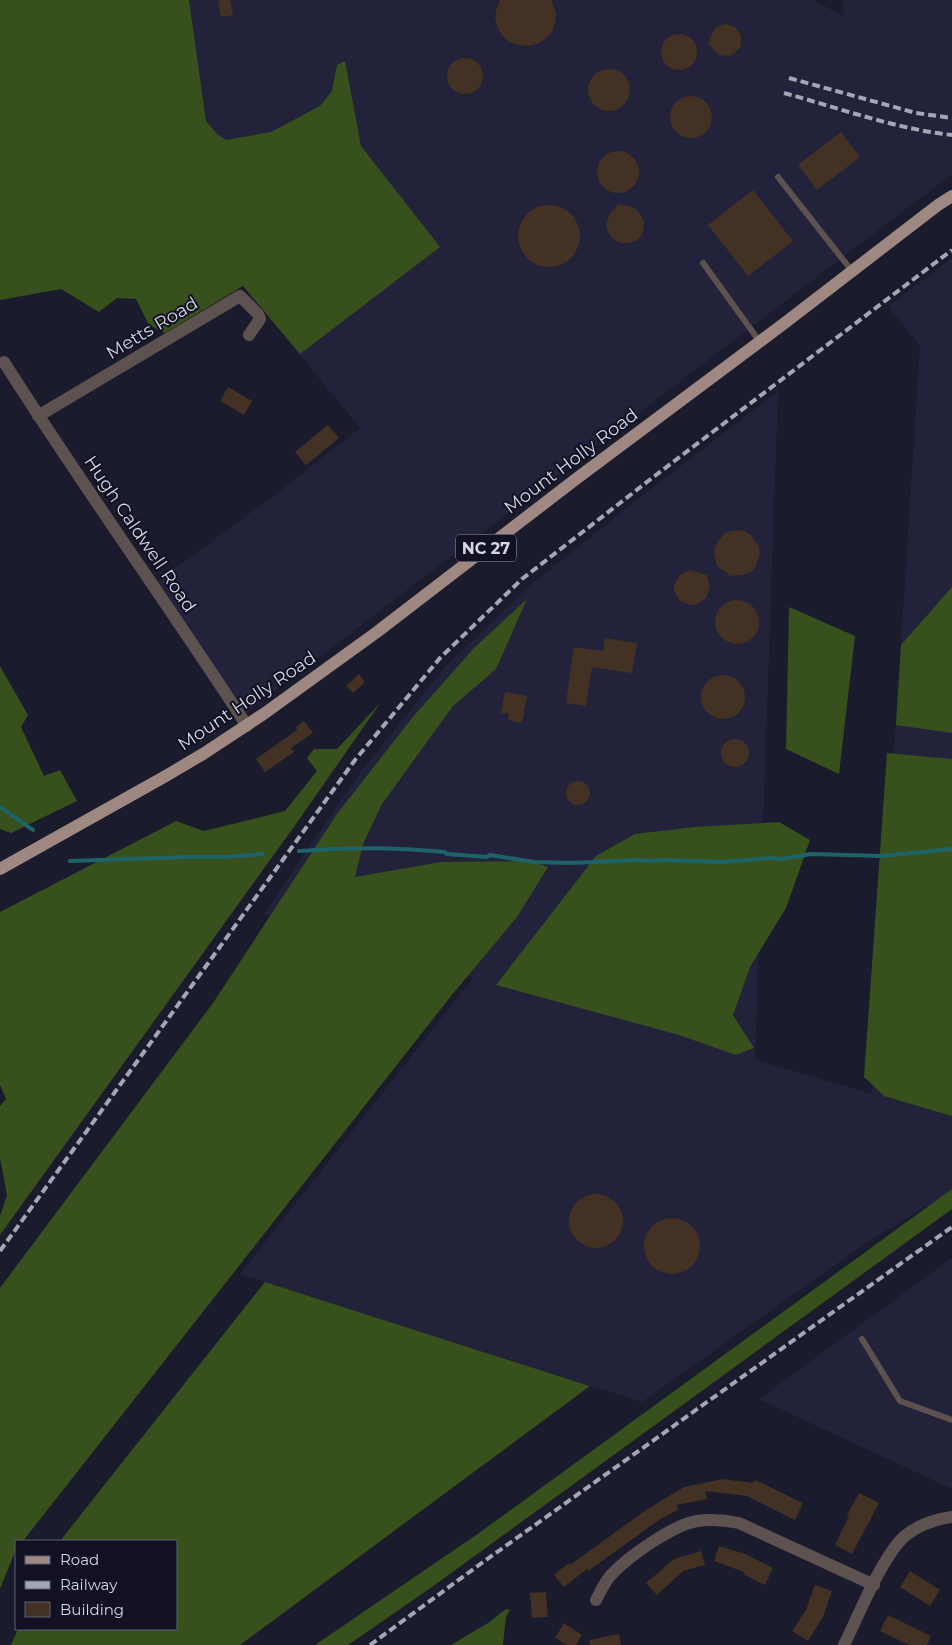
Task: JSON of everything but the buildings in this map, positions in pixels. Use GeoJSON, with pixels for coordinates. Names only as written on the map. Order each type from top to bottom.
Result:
{"type":"FeatureCollection","features":[{"type":"Feature","properties":{"kind":"main road","name":"Mount Holly Road"},"geometry":{"type":"LineString","coordinates":[[0,869],[164,777],[247,726],[377,632],[576,479],[952,196]]}},
{"type":"Feature","properties":{"kind":"street","name":"Metts Road"},"geometry":{"type":"LineString","coordinates":[[38,416],[240,296],[258,314],[260,319],[250,335]]}},
{"type":"Feature","properties":{"kind":"street","name":"Hugh Caldwell Road"},"geometry":{"type":"LineString","coordinates":[[4,362],[38,416],[247,726]]}},
{"type":"Feature","properties":{"kind":"street"},"geometry":{"type":"LineString","coordinates":[[844,1645],[889,1556],[901,1540],[916,1528],[946,1518]]}},
{"type":"Feature","properties":{"kind":"street"},"geometry":{"type":"LineString","coordinates":[[596,1600],[613,1573],[635,1555],[681,1526],[696,1521],[712,1520],[740,1523],[874,1585]]}},
{"type":"Feature","properties":{"kind":"lane"},"geometry":{"type":"LineString","coordinates":[[778,177],[852,271]]}},
{"type":"Feature","properties":{"kind":"lane"},"geometry":{"type":"LineString","coordinates":[[704,263],[760,342]]}},
{"type":"Feature","properties":{"kind":"lane"},"geometry":{"type":"LineString","coordinates":[[862,1339],[900,1401],[952,1420]]}},
{"type":"Feature","properties":{"kind":"shaded area"},"geometry":{"type":"Polygon","coordinates":[[[189,0],[814,0],[844,17],[842,0],[952,0],[952,174],[246,713],[157,582],[277,493],[360,428],[221,259],[210,150],[189,0]]]}},
{"type":"Feature","properties":{"kind":"shaded area"},"geometry":{"type":"Polygon","coordinates":[[[952,258],[952,1191],[869,1241],[642,1402],[240,1274],[473,978],[264,914],[361,771],[445,667],[528,587],[639,498],[778,391],[755,1060],[872,1094],[920,346],[888,306],[952,258]]]}},
{"type":"Feature","properties":{"kind":"shaded area"},"geometry":{"type":"Polygon","coordinates":[[[952,1258],[952,1489],[759,1399],[952,1258]]]}},
{"type":"Feature","properties":{"kind":"green space"},"geometry":{"type":"Polygon","coordinates":[[[0,0],[189,0],[206,121],[217,134],[226,140],[271,132],[320,106],[332,91],[337,65],[345,61],[361,146],[440,247],[300,354],[243,286],[165,333],[149,325],[136,299],[117,298],[99,312],[61,289],[0,300],[0,0]]]}},
{"type":"Feature","properties":{"kind":"green space"},"geometry":{"type":"Polygon","coordinates":[[[952,587],[952,733],[896,725],[901,645],[952,587]]]}},
{"type":"Feature","properties":{"kind":"green space"},"geometry":{"type":"Polygon","coordinates":[[[527,599],[496,669],[453,706],[382,804],[363,844],[355,877],[441,862],[530,861],[548,867],[517,917],[451,996],[24,1540],[15,1540],[15,1552],[0,1589],[0,1288],[213,1003],[337,814],[412,718],[474,648],[527,599]]]}},
{"type":"Feature","properties":{"kind":"green space"},"geometry":{"type":"Polygon","coordinates":[[[789,607],[855,636],[839,774],[786,749],[789,607]]]}},
{"type":"Feature","properties":{"kind":"green space"},"geometry":{"type":"Polygon","coordinates":[[[0,666],[28,715],[21,727],[44,776],[60,770],[77,801],[11,833],[0,829],[0,666]]]}},
{"type":"Feature","properties":{"kind":"green space"},"geometry":{"type":"Polygon","coordinates":[[[381,702],[296,824],[0,1235],[0,1216],[7,1195],[0,1158],[0,1106],[6,1099],[0,1085],[0,912],[176,821],[204,831],[285,811],[317,771],[307,758],[314,749],[337,749],[381,702]]]}},
{"type":"Feature","properties":{"kind":"green space"},"geometry":{"type":"Polygon","coordinates":[[[887,753],[952,759],[952,1116],[884,1096],[864,1077],[887,753]]]}},
{"type":"Feature","properties":{"kind":"green space"},"geometry":{"type":"Polygon","coordinates":[[[779,822],[810,840],[786,908],[750,967],[733,1015],[754,1048],[736,1055],[679,1035],[496,985],[596,856],[635,834],[695,827],[779,822]]]}},
{"type":"Feature","properties":{"kind":"green space"},"geometry":{"type":"Polygon","coordinates":[[[952,1189],[952,1209],[432,1587],[348,1645],[315,1645],[479,1533],[952,1189]]]}},
{"type":"Feature","properties":{"kind":"green space"},"geometry":{"type":"Polygon","coordinates":[[[265,1282],[590,1386],[240,1645],[11,1645],[18,1630],[178,1630],[178,1540],[61,1540],[265,1282]]]}},
{"type":"Feature","properties":{"kind":"green space"},"geometry":{"type":"Polygon","coordinates":[[[506,1609],[510,1610],[506,1617],[503,1645],[451,1645],[488,1623],[506,1609]]]}},
{"type":"Feature","properties":{"kind":"waterway"},"geometry":{"type":"LineString","coordinates":[[0,807],[33,830]]}},
{"type":"Feature","properties":{"kind":"waterway"},"geometry":{"type":"LineString","coordinates":[[299,851],[390,848],[487,857],[490,855],[534,862],[572,863],[638,860],[723,862],[771,858],[782,859],[811,854],[881,856],[952,849]]}},
{"type":"Feature","properties":{"kind":"waterway"},"geometry":{"type":"LineString","coordinates":[[70,861],[225,857],[263,854]]}},
{"type":"Feature","properties":{"kind":"railway"},"geometry":{"type":"LineString","coordinates":[[789,78],[916,113],[952,118]]}},
{"type":"Feature","properties":{"kind":"railway"},"geometry":{"type":"LineString","coordinates":[[784,93],[889,123],[952,135]]}},
{"type":"Feature","properties":{"kind":"railway"},"geometry":{"type":"LineString","coordinates":[[0,1251],[355,760],[440,658],[522,579],[952,250]]}},
{"type":"Feature","properties":{"kind":"railway"},"geometry":{"type":"LineString","coordinates":[[370,1645],[952,1227]]}}]}
